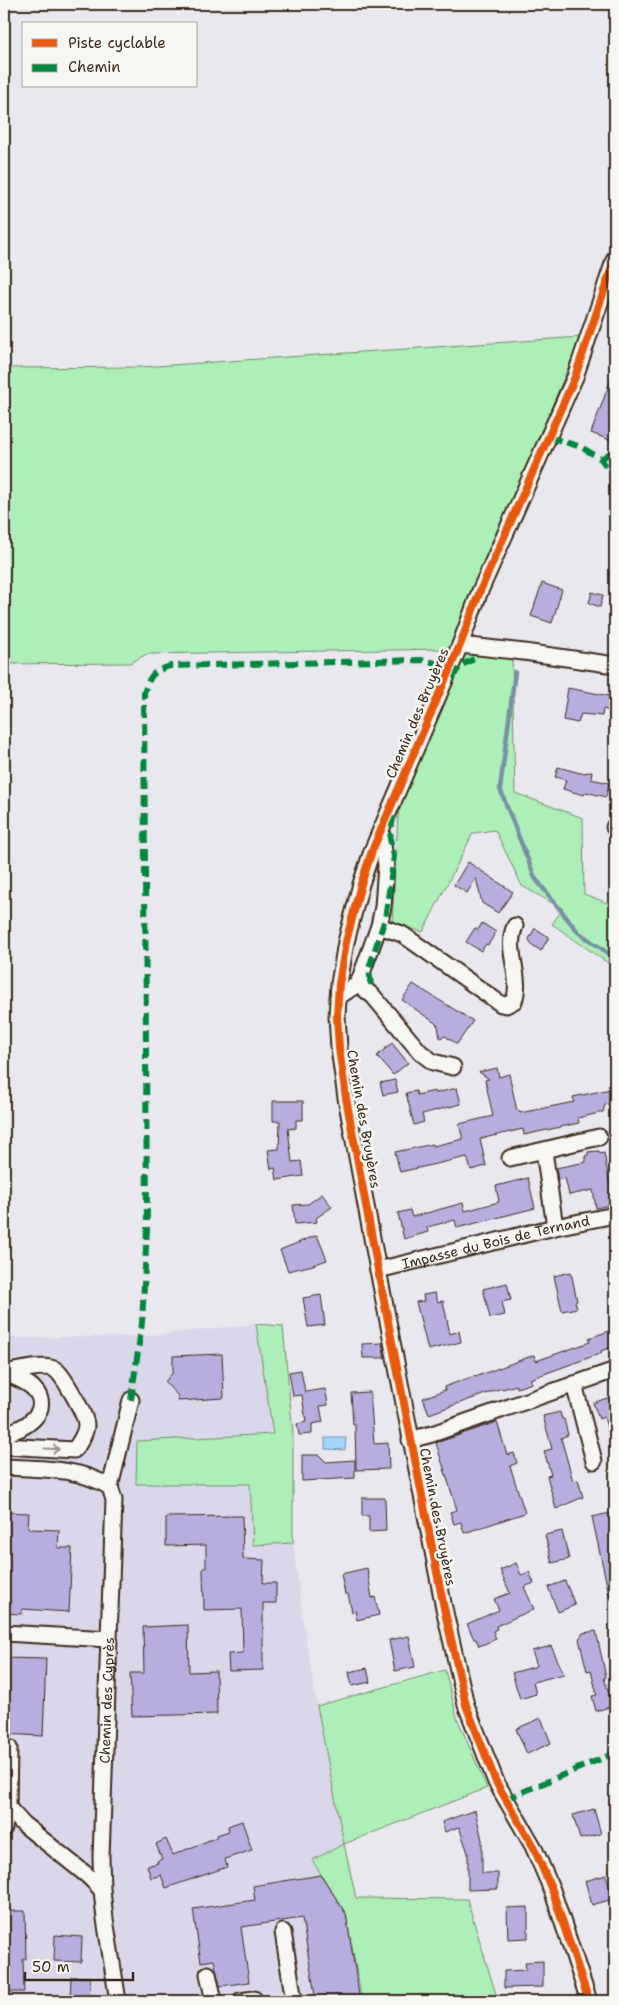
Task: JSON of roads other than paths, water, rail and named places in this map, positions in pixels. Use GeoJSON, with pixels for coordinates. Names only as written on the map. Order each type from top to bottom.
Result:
{"type":"FeatureCollection","features":[{"type":"Feature","properties":{"kind":"street","name":"Chemin des Bruyères"},"geometry":{"type":"LineString","coordinates":[[589,2001],[552,1890],[533,1846],[496,1782],[466,1705],[446,1618],[378,1270],[339,1048],[338,997],[353,913],[381,829],[460,645],[480,592],[575,377],[615,258]]}},
{"type":"Feature","properties":{"kind":"street"},"geometry":{"type":"LineString","coordinates":[[460,645],[615,665]]}},
{"type":"Feature","properties":{"kind":"street"},"geometry":{"type":"LineString","coordinates":[[338,997],[358,984],[379,926],[383,907],[386,865],[381,829]]}},
{"type":"Feature","properties":{"kind":"street"},"geometry":{"type":"LineString","coordinates":[[379,926],[402,934],[501,1004],[506,1005],[514,1000],[517,989],[511,947],[511,933],[514,926]]}},
{"type":"Feature","properties":{"kind":"street"},"geometry":{"type":"LineString","coordinates":[[358,984],[373,996],[420,1052],[433,1062],[453,1067]]}},
{"type":"Feature","properties":{"kind":"street"},"geometry":{"type":"LineString","coordinates":[[510,1158],[598,1137]]}},
{"type":"Feature","properties":{"kind":"street"},"geometry":{"type":"LineString","coordinates":[[544,1151],[555,1227]]}},
{"type":"Feature","properties":{"kind":"street","name":"Impasse du Bois de Ternand"},"geometry":{"type":"LineString","coordinates":[[378,1270],[555,1227],[615,1216]]}},
{"type":"Feature","properties":{"kind":"street"},"geometry":{"type":"LineString","coordinates":[[4,1446],[74,1450],[79,1444],[86,1425],[78,1402],[56,1370],[45,1367],[5,1372]]}},
{"type":"Feature","properties":{"kind":"street"},"geometry":{"type":"LineString","coordinates":[[410,1440],[615,1370]]}},
{"type":"Feature","properties":{"kind":"street"},"geometry":{"type":"LineString","coordinates":[[4,1433],[13,1432],[32,1422],[39,1413],[40,1401],[34,1389],[5,1372]]}},
{"type":"Feature","properties":{"kind":"street"},"geometry":{"type":"LineString","coordinates":[[574,1384],[594,1461]]}},
{"type":"Feature","properties":{"kind":"street","name":"Chemin des Cyprès"},"geometry":{"type":"LineString","coordinates":[[118,2001],[102,1890],[102,1816],[114,1500],[110,1487],[131,1400]]}},
{"type":"Feature","properties":{"kind":"street"},"geometry":{"type":"LineString","coordinates":[[4,1467],[63,1470],[99,1480],[110,1487]]}},
{"type":"Feature","properties":{"kind":"street"},"geometry":{"type":"LineString","coordinates":[[4,1633],[109,1638]]}},
{"type":"Feature","properties":{"kind":"street"},"geometry":{"type":"LineString","coordinates":[[4,1828],[9,1748]]}},
{"type":"Feature","properties":{"kind":"street"},"geometry":{"type":"LineString","coordinates":[[6,1805],[23,1824],[88,1876],[102,1890]]}},
{"type":"Feature","properties":{"kind":"street"},"geometry":{"type":"LineString","coordinates":[[283,1932],[294,2001]]}},
{"type":"Feature","properties":{"kind":"street"},"geometry":{"type":"LineString","coordinates":[[208,1974],[214,2001]]}},
{"type":"Feature","properties":{"kind":"water"},"geometry":{"type":"Polygon","coordinates":[[[325,1438],[346,1438],[345,1450],[325,1449],[325,1438]]]}},
{"type":"Feature","properties":{"kind":"waterway"},"geometry":{"type":"LineString","coordinates":[[515,672],[500,789],[535,878],[578,932],[615,958]]}}]}
